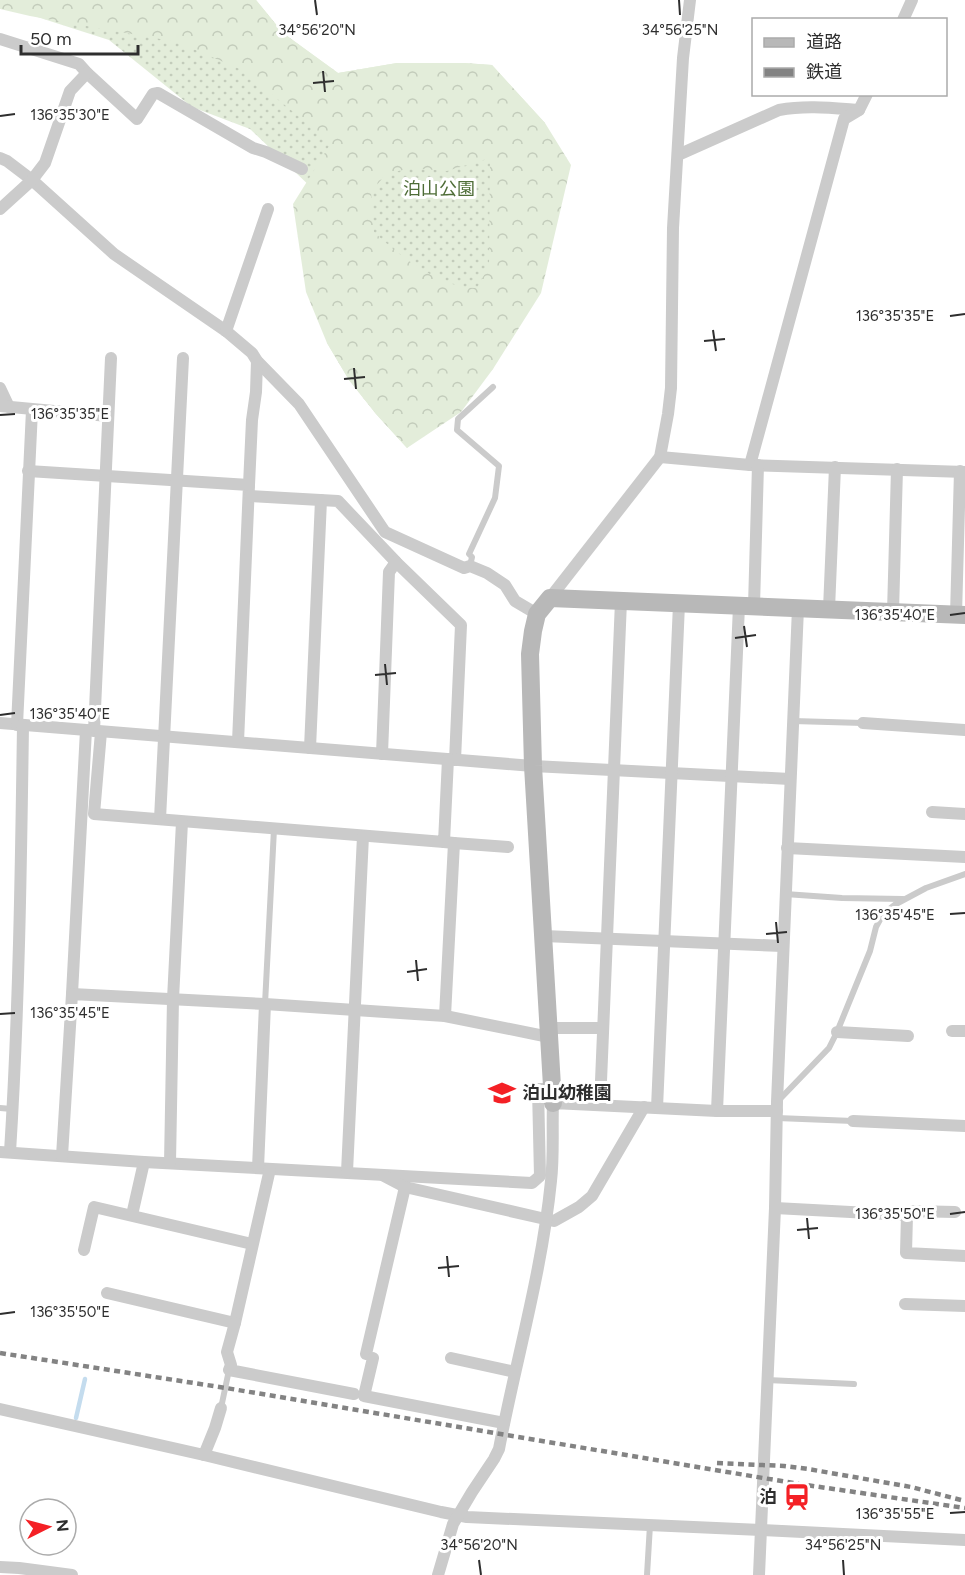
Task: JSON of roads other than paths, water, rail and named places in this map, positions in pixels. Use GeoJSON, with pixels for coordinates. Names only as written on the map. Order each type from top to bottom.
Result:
{"type":"FeatureCollection","features":[{"type":"Feature","properties":{"kind":"street"},"geometry":{"type":"LineString","coordinates":[[438,1575],[453,1524],[499,1449],[533,1290],[552,1179],[552,1096],[533,765],[530,654],[533,631],[537,614],[660,458],[671,388],[673,228],[683,58],[690,0]]}},
{"type":"Feature","properties":{"kind":"street"},"geometry":{"type":"LineString","coordinates":[[904,18],[912,0]]}},
{"type":"Feature","properties":{"kind":"street"},"geometry":{"type":"LineString","coordinates":[[0,39],[78,64],[137,119],[153,94],[158,93],[253,148],[302,169]]}},
{"type":"Feature","properties":{"kind":"street"},"geometry":{"type":"LineString","coordinates":[[0,209],[32,180],[45,163],[70,92],[87,74]]}},
{"type":"Feature","properties":{"kind":"street"},"geometry":{"type":"LineString","coordinates":[[717,1111],[732,776],[746,606],[754,465],[844,119],[860,110],[866,96]]}},
{"type":"Feature","properties":{"kind":"street"},"geometry":{"type":"LineString","coordinates":[[678,155],[778,110],[796,107],[860,110]]}},
{"type":"Feature","properties":{"kind":"street"},"geometry":{"type":"LineString","coordinates":[[0,158],[32,180],[114,254],[252,353],[299,404],[385,532],[464,568],[470,566],[487,573],[505,585],[515,601],[537,614]]}},
{"type":"Feature","properties":{"kind":"street"},"geometry":{"type":"LineString","coordinates":[[225,332],[268,209]]}},
{"type":"Feature","properties":{"kind":"street"},"geometry":{"type":"LineString","coordinates":[[62,1156],[72,994],[94,731],[111,357]]}},
{"type":"Feature","properties":{"kind":"street"},"geometry":{"type":"LineString","coordinates":[[160,819],[183,358]]}},
{"type":"Feature","properties":{"kind":"street"},"geometry":{"type":"LineString","coordinates":[[238,742],[252,420],[257,361]]}},
{"type":"Feature","properties":{"kind":"street"},"geometry":{"type":"LineString","coordinates":[[0,388],[5,407],[108,416]]}},
{"type":"Feature","properties":{"kind":"street"},"geometry":{"type":"LineString","coordinates":[[32,410],[20,725],[20,909],[5,1152],[144,1162],[532,1183],[540,1176],[538,1089],[552,1096],[600,1105],[717,1111],[777,1110]]}},
{"type":"Feature","properties":{"kind":"street"},"geometry":{"type":"LineString","coordinates":[[550,598],[960,615],[962,472],[754,465],[660,458]]}},
{"type":"Feature","properties":{"kind":"street"},"geometry":{"type":"LineString","coordinates":[[829,609],[835,467]]}},
{"type":"Feature","properties":{"kind":"street"},"geometry":{"type":"LineString","coordinates":[[893,612],[897,469]]}},
{"type":"Feature","properties":{"kind":"street"},"geometry":{"type":"LineString","coordinates":[[28,471],[177,480],[338,501],[461,625],[452,759],[445,1016]]}},
{"type":"Feature","properties":{"kind":"street"},"geometry":{"type":"LineString","coordinates":[[310,748],[321,500]]}},
{"type":"Feature","properties":{"kind":"street"},"geometry":{"type":"LineString","coordinates":[[382,754],[389,572],[396,562]]}},
{"type":"Feature","properties":{"kind":"street"},"geometry":{"type":"LineString","coordinates":[[600,1105],[621,601]]}},
{"type":"Feature","properties":{"kind":"street"},"geometry":{"type":"LineString","coordinates":[[380,1174],[405,1187],[554,1221],[579,1207],[592,1196],[651,1108],[665,940],[679,603]]}},
{"type":"Feature","properties":{"kind":"street"},"geometry":{"type":"LineString","coordinates":[[759,1575],[798,608]]}},
{"type":"Feature","properties":{"kind":"street"},"geometry":{"type":"LineString","coordinates":[[0,723],[614,771],[790,779]]}},
{"type":"Feature","properties":{"kind":"street"},"geometry":{"type":"LineString","coordinates":[[862,723],[965,730]]}},
{"type":"Feature","properties":{"kind":"street"},"geometry":{"type":"LineString","coordinates":[[94,731],[94,813],[508,847]]}},
{"type":"Feature","properties":{"kind":"street"},"geometry":{"type":"LineString","coordinates":[[932,812],[965,814]]}},
{"type":"Feature","properties":{"kind":"street"},"geometry":{"type":"LineString","coordinates":[[170,1163],[173,999],[183,822]]}},
{"type":"Feature","properties":{"kind":"street"},"geometry":{"type":"LineString","coordinates":[[347,1172],[363,836]]}},
{"type":"Feature","properties":{"kind":"street"},"geometry":{"type":"LineString","coordinates":[[788,848],[965,857]]}},
{"type":"Feature","properties":{"kind":"street"},"geometry":{"type":"LineString","coordinates":[[543,936],[783,946]]}},
{"type":"Feature","properties":{"kind":"street"},"geometry":{"type":"LineString","coordinates":[[72,994],[445,1016],[549,1032],[603,1028]]}},
{"type":"Feature","properties":{"kind":"street"},"geometry":{"type":"LineString","coordinates":[[265,1004],[264,1168],[252,1244],[227,1352],[231,1365],[229,1370],[354,1394]]}},
{"type":"Feature","properties":{"kind":"street"},"geometry":{"type":"LineString","coordinates":[[837,1032],[908,1036]]}},
{"type":"Feature","properties":{"kind":"street"},"geometry":{"type":"LineString","coordinates":[[853,1121],[965,1126]]}},
{"type":"Feature","properties":{"kind":"street"},"geometry":{"type":"LineString","coordinates":[[132,1215],[144,1162]]}},
{"type":"Feature","properties":{"kind":"street"},"geometry":{"type":"LineString","coordinates":[[405,1187],[370,1356],[364,1396],[504,1423]]}},
{"type":"Feature","properties":{"kind":"street"},"geometry":{"type":"LineString","coordinates":[[84,1250],[94,1208],[252,1244]]}},
{"type":"Feature","properties":{"kind":"street"},"geometry":{"type":"LineString","coordinates":[[775,1208],[907,1215]]}},
{"type":"Feature","properties":{"kind":"street"},"geometry":{"type":"LineString","coordinates":[[955,1212],[910,1211],[907,1215],[906,1253],[965,1256]]}},
{"type":"Feature","properties":{"kind":"street"},"geometry":{"type":"LineString","coordinates":[[107,1293],[235,1323]]}},
{"type":"Feature","properties":{"kind":"street"},"geometry":{"type":"LineString","coordinates":[[905,1304],[965,1306]]}},
{"type":"Feature","properties":{"kind":"street"},"geometry":{"type":"LineString","coordinates":[[451,1358],[515,1372]]}},
{"type":"Feature","properties":{"kind":"street"},"geometry":{"type":"LineString","coordinates":[[204,1455],[221,1408]]}},
{"type":"Feature","properties":{"kind":"street"},"geometry":{"type":"LineString","coordinates":[[0,1409],[458,1516],[965,1540]]}},
{"type":"Feature","properties":{"kind":"street"},"geometry":{"type":"LineString","coordinates":[[0,1567],[72,1575]]}},
{"type":"Feature","properties":{"kind":"lane"},"geometry":{"type":"LineString","coordinates":[[470,566],[472,557],[469,554],[495,498],[499,466],[457,430],[458,419],[493,387]]}},
{"type":"Feature","properties":{"kind":"lane"},"geometry":{"type":"LineString","coordinates":[[793,721],[862,723]]}},
{"type":"Feature","properties":{"kind":"lane"},"geometry":{"type":"LineString","coordinates":[[265,1004],[274,829]]}},
{"type":"Feature","properties":{"kind":"lane"},"geometry":{"type":"LineString","coordinates":[[777,1110],[829,1048],[883,914],[896,904],[926,888],[965,874]]}},
{"type":"Feature","properties":{"kind":"lane"},"geometry":{"type":"LineString","coordinates":[[785,894],[906,899]]}},
{"type":"Feature","properties":{"kind":"lane"},"geometry":{"type":"LineString","coordinates":[[777,1110],[853,1121]]}},
{"type":"Feature","properties":{"kind":"lane"},"geometry":{"type":"LineString","coordinates":[[221,1408],[229,1370]]}},
{"type":"Feature","properties":{"kind":"lane"},"geometry":{"type":"LineString","coordinates":[[767,1380],[854,1384]]}},
{"type":"Feature","properties":{"kind":"lane"},"geometry":{"type":"LineString","coordinates":[[647,1575],[650,1524]]}},
{"type":"Feature","properties":{"kind":"waterway"},"geometry":{"type":"LineString","coordinates":[[76,1418],[85,1379]]}},
{"type":"Feature","properties":{"kind":"railway"},"geometry":{"type":"LineString","coordinates":[[0,1353],[226,1388],[799,1484],[965,1508]]}},
{"type":"Feature","properties":{"kind":"railway"},"geometry":{"type":"LineString","coordinates":[[717,1463],[808,1469],[911,1487],[965,1501]]}},
{"type":"Feature","properties":{"kind":"place","name":"泊山幼稚園"},"geometry":{"type":"Point","coordinates":[502,1093]}},
{"type":"Feature","properties":{"kind":"place","name":"泊"},"geometry":{"type":"Point","coordinates":[797,1497]}},
{"type":"Feature","properties":{"kind":"park label","name":"泊山公園"},"geometry":{"type":"Point","coordinates":[439,189]}}]}
